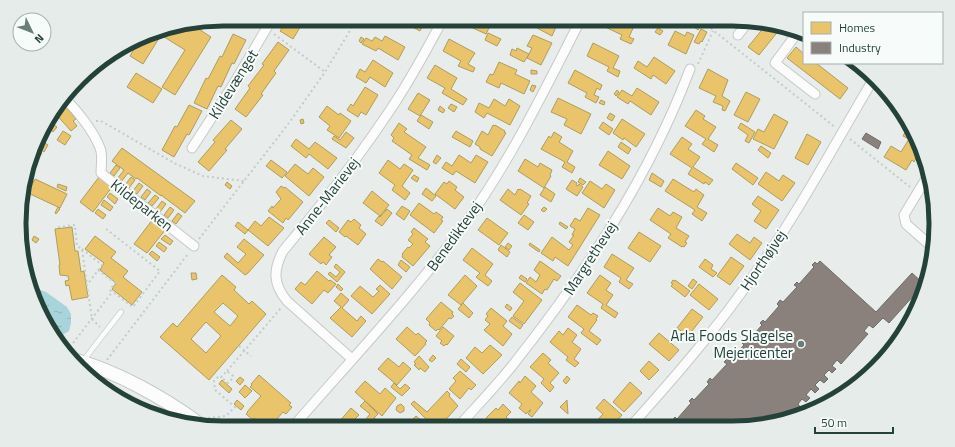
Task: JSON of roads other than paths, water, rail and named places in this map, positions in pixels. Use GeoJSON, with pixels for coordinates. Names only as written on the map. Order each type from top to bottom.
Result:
{"type":"FeatureCollection","features":[{"type":"Feature","properties":{"kind":"street","name":"Kildevænget"},"geometry":{"type":"LineString","coordinates":[[192,148],[233,85],[268,26]]}},
{"type":"Feature","properties":{"kind":"street","name":"Anne-Marievej"},"geometry":{"type":"LineString","coordinates":[[352,359],[287,301],[280,292],[276,277],[277,262],[283,251],[343,177],[385,118],[439,26]]}},
{"type":"Feature","properties":{"kind":"street","name":"Benediktevej"},"geometry":{"type":"LineString","coordinates":[[298,421],[428,272],[461,229],[492,184],[524,131],[577,26]]}},
{"type":"Feature","properties":{"kind":"street"},"geometry":{"type":"LineString","coordinates":[[738,35],[745,26]]}},
{"type":"Feature","properties":{"kind":"street"},"geometry":{"type":"LineString","coordinates":[[795,36],[774,63],[815,94]]}},
{"type":"Feature","properties":{"kind":"street","name":"Margrethevej"},"geometry":{"type":"LineString","coordinates":[[463,421],[530,342],[562,300],[606,236],[644,170],[682,90],[690,69]]}},
{"type":"Feature","properties":{"kind":"street","name":"Hjorthøjvej"},"geometry":{"type":"LineString","coordinates":[[635,421],[675,377],[758,269],[795,212],[871,84]]}},
{"type":"Feature","properties":{"kind":"street","name":"Kildeparken"},"geometry":{"type":"LineString","coordinates":[[68,102],[89,129],[101,149],[101,173],[194,246]]}},
{"type":"Feature","properties":{"kind":"street"},"geometry":{"type":"LineString","coordinates":[[924,182],[904,215],[906,224],[928,243]]}},
{"type":"Feature","properties":{"kind":"street"},"geometry":{"type":"LineString","coordinates":[[84,363],[100,368],[138,386],[200,419]]}},
{"type":"Feature","properties":{"kind":"lane"},"geometry":{"type":"LineString","coordinates":[[80,359],[106,331],[121,312]]}},
{"type":"Feature","properties":{"kind":"water"},"geometry":{"type":"Polygon","coordinates":[[[37,289],[46,292],[67,307],[71,314],[69,331],[61,336],[46,311],[37,289]]]}},
{"type":"Feature","properties":{"kind":"place","name":"Arla Foods Slagelse Mejericenter"},"geometry":{"type":"Point","coordinates":[801,344]}}]}
